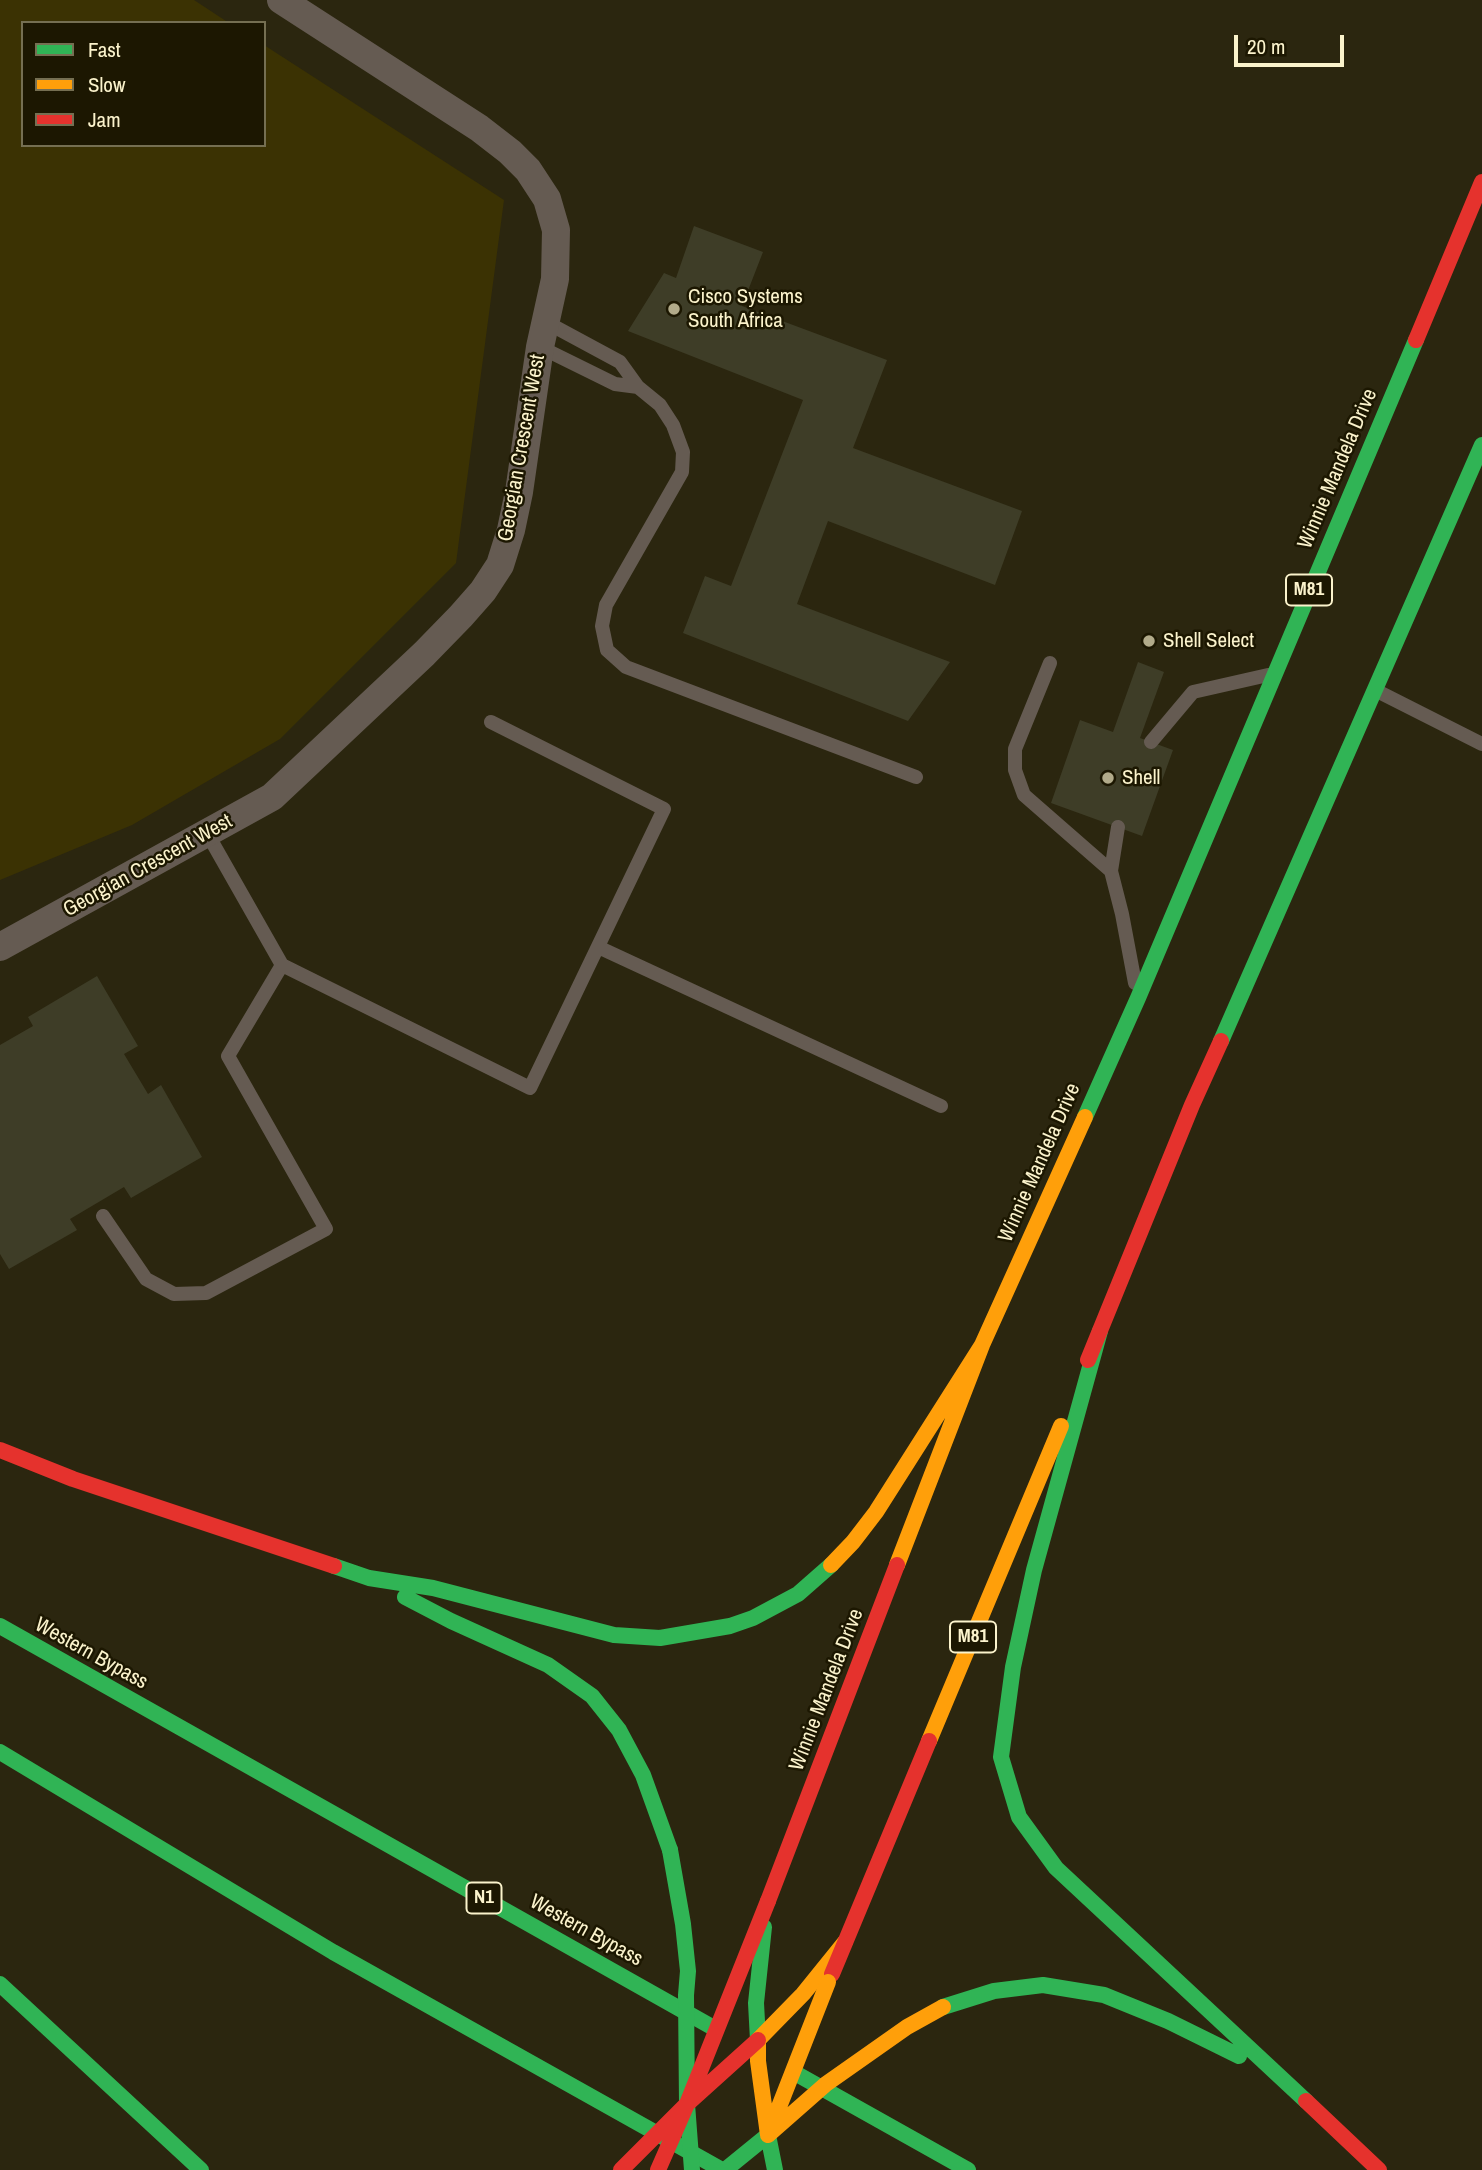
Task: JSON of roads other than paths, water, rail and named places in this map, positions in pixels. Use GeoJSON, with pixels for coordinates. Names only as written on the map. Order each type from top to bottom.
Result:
{"type":"FeatureCollection","features":[{"type":"Feature","properties":{"kind":"main road","name":"Winnie Mandela Drive"},"geometry":{"type":"LineString","coordinates":[[658,2170],[768,1901],[982,1345],[1138,998],[1482,182]]}},
{"type":"Feature","properties":{"kind":"main road","name":"M81"},"geometry":{"type":"LineString","coordinates":[[755,2170],[845,1942],[1192,1105],[1482,444]]}},
{"type":"Feature","properties":{"kind":"main road"},"geometry":{"type":"LineString","coordinates":[[1100,1331],[1034,1570],[1013,1667],[1001,1756],[1019,1816],[1056,1868],[1379,2170]]}},
{"type":"Feature","properties":{"kind":"main road"},"geometry":{"type":"LineString","coordinates":[[369,1578],[433,1588],[614,1635],[660,1637],[696,1633],[753,1618],[798,1594],[853,1542],[876,1512],[982,1345]]}},
{"type":"Feature","properties":{"kind":"main road"},"geometry":{"type":"LineString","coordinates":[[0,1450],[73,1479],[369,1578],[548,1665],[592,1696],[619,1730],[643,1775],[670,1850],[688,1971],[687,2104],[692,2170]]}},
{"type":"Feature","properties":{"kind":"main road","name":"Western Bypass"},"geometry":{"type":"LineString","coordinates":[[0,1626],[968,2170]]}},
{"type":"Feature","properties":{"kind":"main road"},"geometry":{"type":"LineString","coordinates":[[0,1752],[332,1952],[724,2170],[826,2084],[899,2033],[943,2007],[994,1991],[1043,1985],[1104,1995],[1168,2021],[1279,2076]]}},
{"type":"Feature","properties":{"kind":"main road"},"geometry":{"type":"LineString","coordinates":[[768,1901],[756,2003],[758,2061],[775,2170]]}},
{"type":"Feature","properties":{"kind":"main road"},"geometry":{"type":"LineString","coordinates":[[621,2170],[687,2104],[758,2040],[803,1994],[845,1942]]}},
{"type":"Feature","properties":{"kind":"main road"},"geometry":{"type":"LineString","coordinates":[[0,1984],[201,2170]]}},
{"type":"Feature","properties":{"kind":"main road"},"geometry":{"type":"LineString","coordinates":[[188,2158],[214,2170]]}},
{"type":"Feature","properties":{"kind":"street","name":"Georgian Crescent West"},"geometry":{"type":"LineString","coordinates":[[0,947],[272,797],[424,654],[483,591],[500,565],[512,530],[542,334],[555,279],[556,230],[547,199],[528,170],[479,128],[281,0]]}},
{"type":"Feature","properties":{"kind":"lane"},"geometry":{"type":"LineString","coordinates":[[542,334],[615,384],[638,387]]}},
{"type":"Feature","properties":{"kind":"lane"},"geometry":{"type":"LineString","coordinates":[[542,334],[620,362],[638,387],[660,405],[673,425],[682,452],[682,472],[606,605],[602,626],[607,650],[626,667],[916,776]]}},
{"type":"Feature","properties":{"kind":"lane"},"geometry":{"type":"LineString","coordinates":[[1050,663],[1015,749],[1015,770],[1024,795],[1111,871]]}},
{"type":"Feature","properties":{"kind":"lane"},"geometry":{"type":"LineString","coordinates":[[1151,742],[1194,692],[1274,674]]}},
{"type":"Feature","properties":{"kind":"lane"},"geometry":{"type":"LineString","coordinates":[[1376,690],[1482,744]]}},
{"type":"Feature","properties":{"kind":"lane"},"geometry":{"type":"LineString","coordinates":[[207,833],[282,965],[530,1088],[664,809],[491,722]]}},
{"type":"Feature","properties":{"kind":"lane"},"geometry":{"type":"LineString","coordinates":[[1118,827],[1111,871],[1138,998]]}},
{"type":"Feature","properties":{"kind":"lane"},"geometry":{"type":"LineString","coordinates":[[598,947],[941,1106]]}},
{"type":"Feature","properties":{"kind":"lane"},"geometry":{"type":"LineString","coordinates":[[103,1216],[146,1279],[174,1294],[206,1293],[326,1229],[228,1056],[282,965]]}},
{"type":"Feature","properties":{"kind":"place","name":"Cisco Systems South Africa"},"geometry":{"type":"Point","coordinates":[674,309]}},
{"type":"Feature","properties":{"kind":"place","name":"Shell Select"},"geometry":{"type":"Point","coordinates":[1149,641]}},
{"type":"Feature","properties":{"kind":"place","name":"Shell"},"geometry":{"type":"Point","coordinates":[1108,778]}}]}
